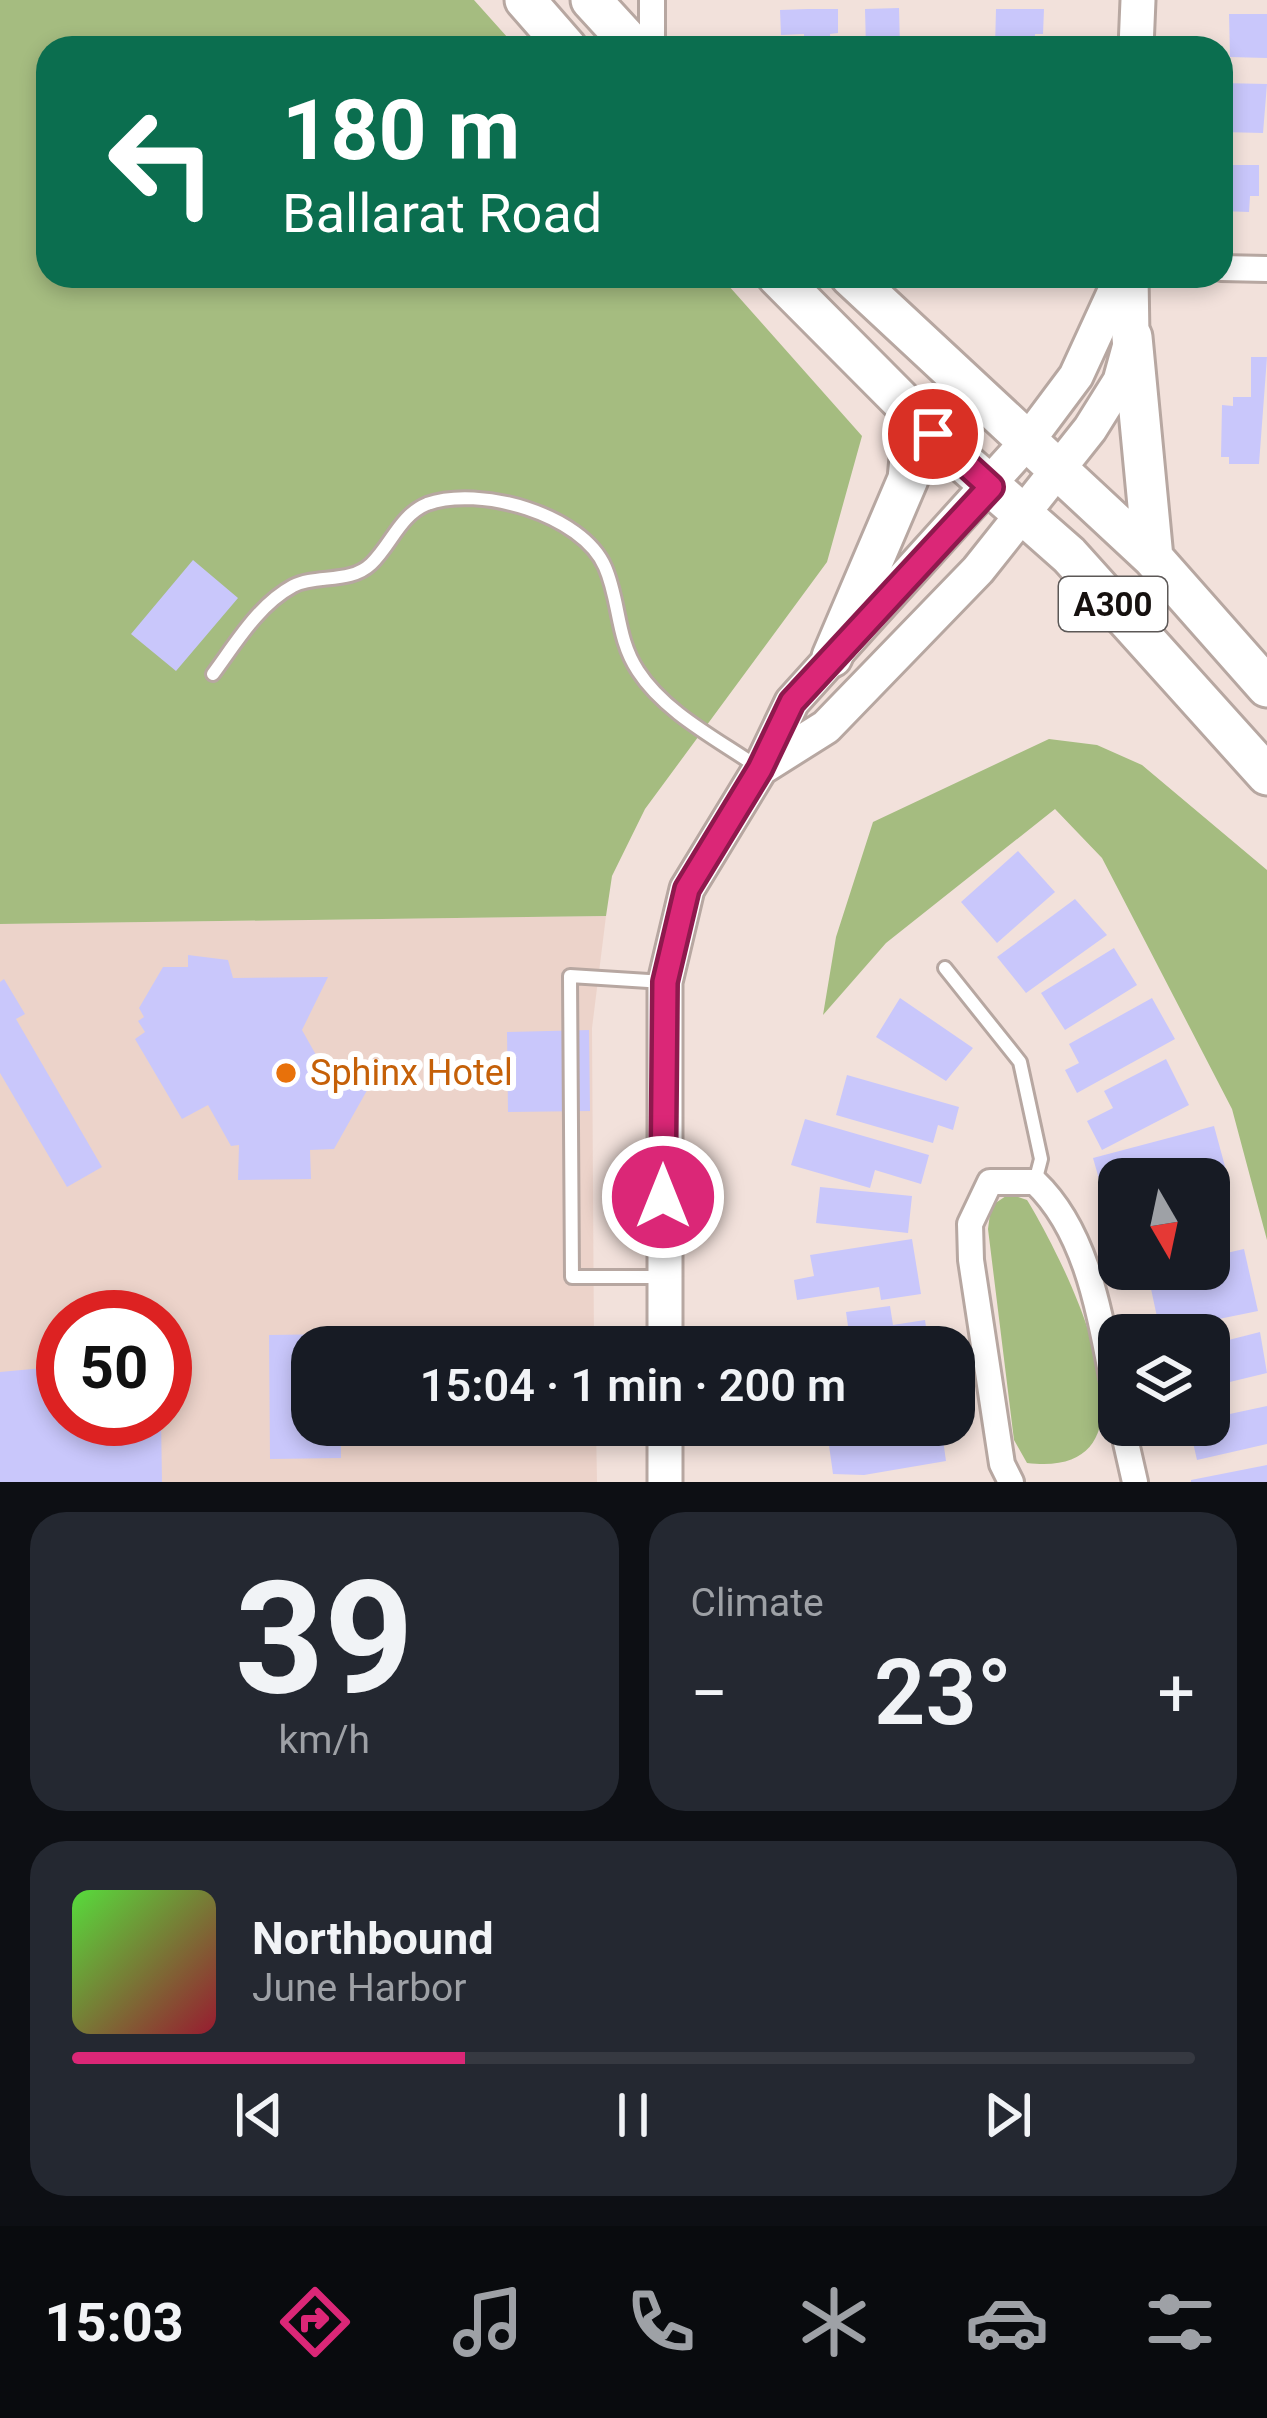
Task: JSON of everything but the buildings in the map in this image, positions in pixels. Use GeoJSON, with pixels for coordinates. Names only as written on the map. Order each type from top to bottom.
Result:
{"type":"FeatureCollection","features":[{"type":"Feature","properties":{"kind":"highway"},"geometry":{"type":"LineString","coordinates":[[525,0],[556,36]]}},
{"type":"Feature","properties":{"kind":"highway"},"geometry":{"type":"LineString","coordinates":[[591,0],[624,36]]}},
{"type":"Feature","properties":{"kind":"highway","name":"A300"},"geometry":{"type":"LineString","coordinates":[[788,288],[914,416],[1069,555],[1267,775]]}},
{"type":"Feature","properties":{"kind":"highway","name":"A300"},"geometry":{"type":"LineString","coordinates":[[863,288],[1153,558],[1267,687]]}},
{"type":"Feature","properties":{"kind":"highway"},"geometry":{"type":"LineString","coordinates":[[1132,338],[1153,558]]}},
{"type":"Feature","properties":{"kind":"highway"},"geometry":{"type":"LineString","coordinates":[[832,657],[908,479],[914,416]]}},
{"type":"Feature","properties":{"kind":"main road"},"geometry":{"type":"LineString","coordinates":[[1136,36],[1138,0]]}},
{"type":"Feature","properties":{"kind":"main road"},"geometry":{"type":"LineString","coordinates":[[664,1326],[665,982],[687,889],[760,769],[792,702],[991,487],[1076,376],[1120,288]]}},
{"type":"Feature","properties":{"kind":"main road"},"geometry":{"type":"LineString","coordinates":[[760,769],[826,727],[978,570],[1057,470],[1120,381],[1132,338],[1127,288]]}},
{"type":"Feature","properties":{"kind":"main road"},"geometry":{"type":"LineString","coordinates":[[665,1446],[665,1482]]}},
{"type":"Feature","properties":{"kind":"street"},"geometry":{"type":"LineString","coordinates":[[652,0],[652,36]]}},
{"type":"Feature","properties":{"kind":"street"},"geometry":{"type":"LineString","coordinates":[[1233,268],[1267,269]]}},
{"type":"Feature","properties":{"kind":"street"},"geometry":{"type":"LineString","coordinates":[[1011,1482],[1002,1464],[970,1260],[970,1224],[990,1182],[1036,1182],[1053,1198],[1078,1244],[1098,1325]]}},
{"type":"Feature","properties":{"kind":"street"},"geometry":{"type":"LineString","coordinates":[[1127,1446],[1135,1482]]}},
{"type":"Feature","properties":{"kind":"lane"},"geometry":{"type":"LineString","coordinates":[[213,674],[266,605],[307,581],[364,569],[407,516],[424,505],[446,500],[491,503],[542,512],[594,548],[607,571],[624,646],[638,673],[660,698],[760,769]]}},
{"type":"Feature","properties":{"kind":"lane"},"geometry":{"type":"LineString","coordinates":[[945,968],[1020,1062],[1041,1159],[1036,1182]]}},
{"type":"Feature","properties":{"kind":"lane"},"geometry":{"type":"LineString","coordinates":[[664,1277],[572,1277],[571,976],[665,982]]}},
{"type":"Feature","properties":{"kind":"shaded area"},"geometry":{"type":"Polygon","coordinates":[[[606,916],[592,1028],[594,1326],[291,1326],[291,1446],[596,1446],[597,1482],[0,1482],[0,924],[606,916]]]}},
{"type":"Feature","properties":{"kind":"green space"},"geometry":{"type":"Polygon","coordinates":[[[0,0],[474,0],[506,36],[36,36],[36,288],[731,288],[862,436],[827,562],[645,809],[612,876],[606,916],[0,924],[0,0]]]}},
{"type":"Feature","properties":{"kind":"green space"},"geometry":{"type":"Polygon","coordinates":[[[1049,739],[1097,745],[1142,765],[1267,870],[1267,1240],[1232,1109],[1102,858],[1055,809],[886,943],[823,1015],[836,937],[873,822],[1049,739]]]}},
{"type":"Feature","properties":{"kind":"green space"},"geometry":{"type":"Polygon","coordinates":[[[1009,1194],[1027,1200],[1081,1309],[1098,1370],[1098,1427],[1096,1437],[1072,1459],[1027,1463],[1014,1440],[988,1229],[991,1206],[1009,1194]]]}},
{"type":"Feature","properties":{"kind":"place","name":"Sphinx Hotel"},"geometry":{"type":"Point","coordinates":[286,1073]}},
{"type":"Feature","properties":{"kind":"route"},"geometry":{"type":"LineString","coordinates":[[663,1197],[665,982],[687,889],[705,852],[760,769],[792,702],[991,487],[933,434]]}}]}
